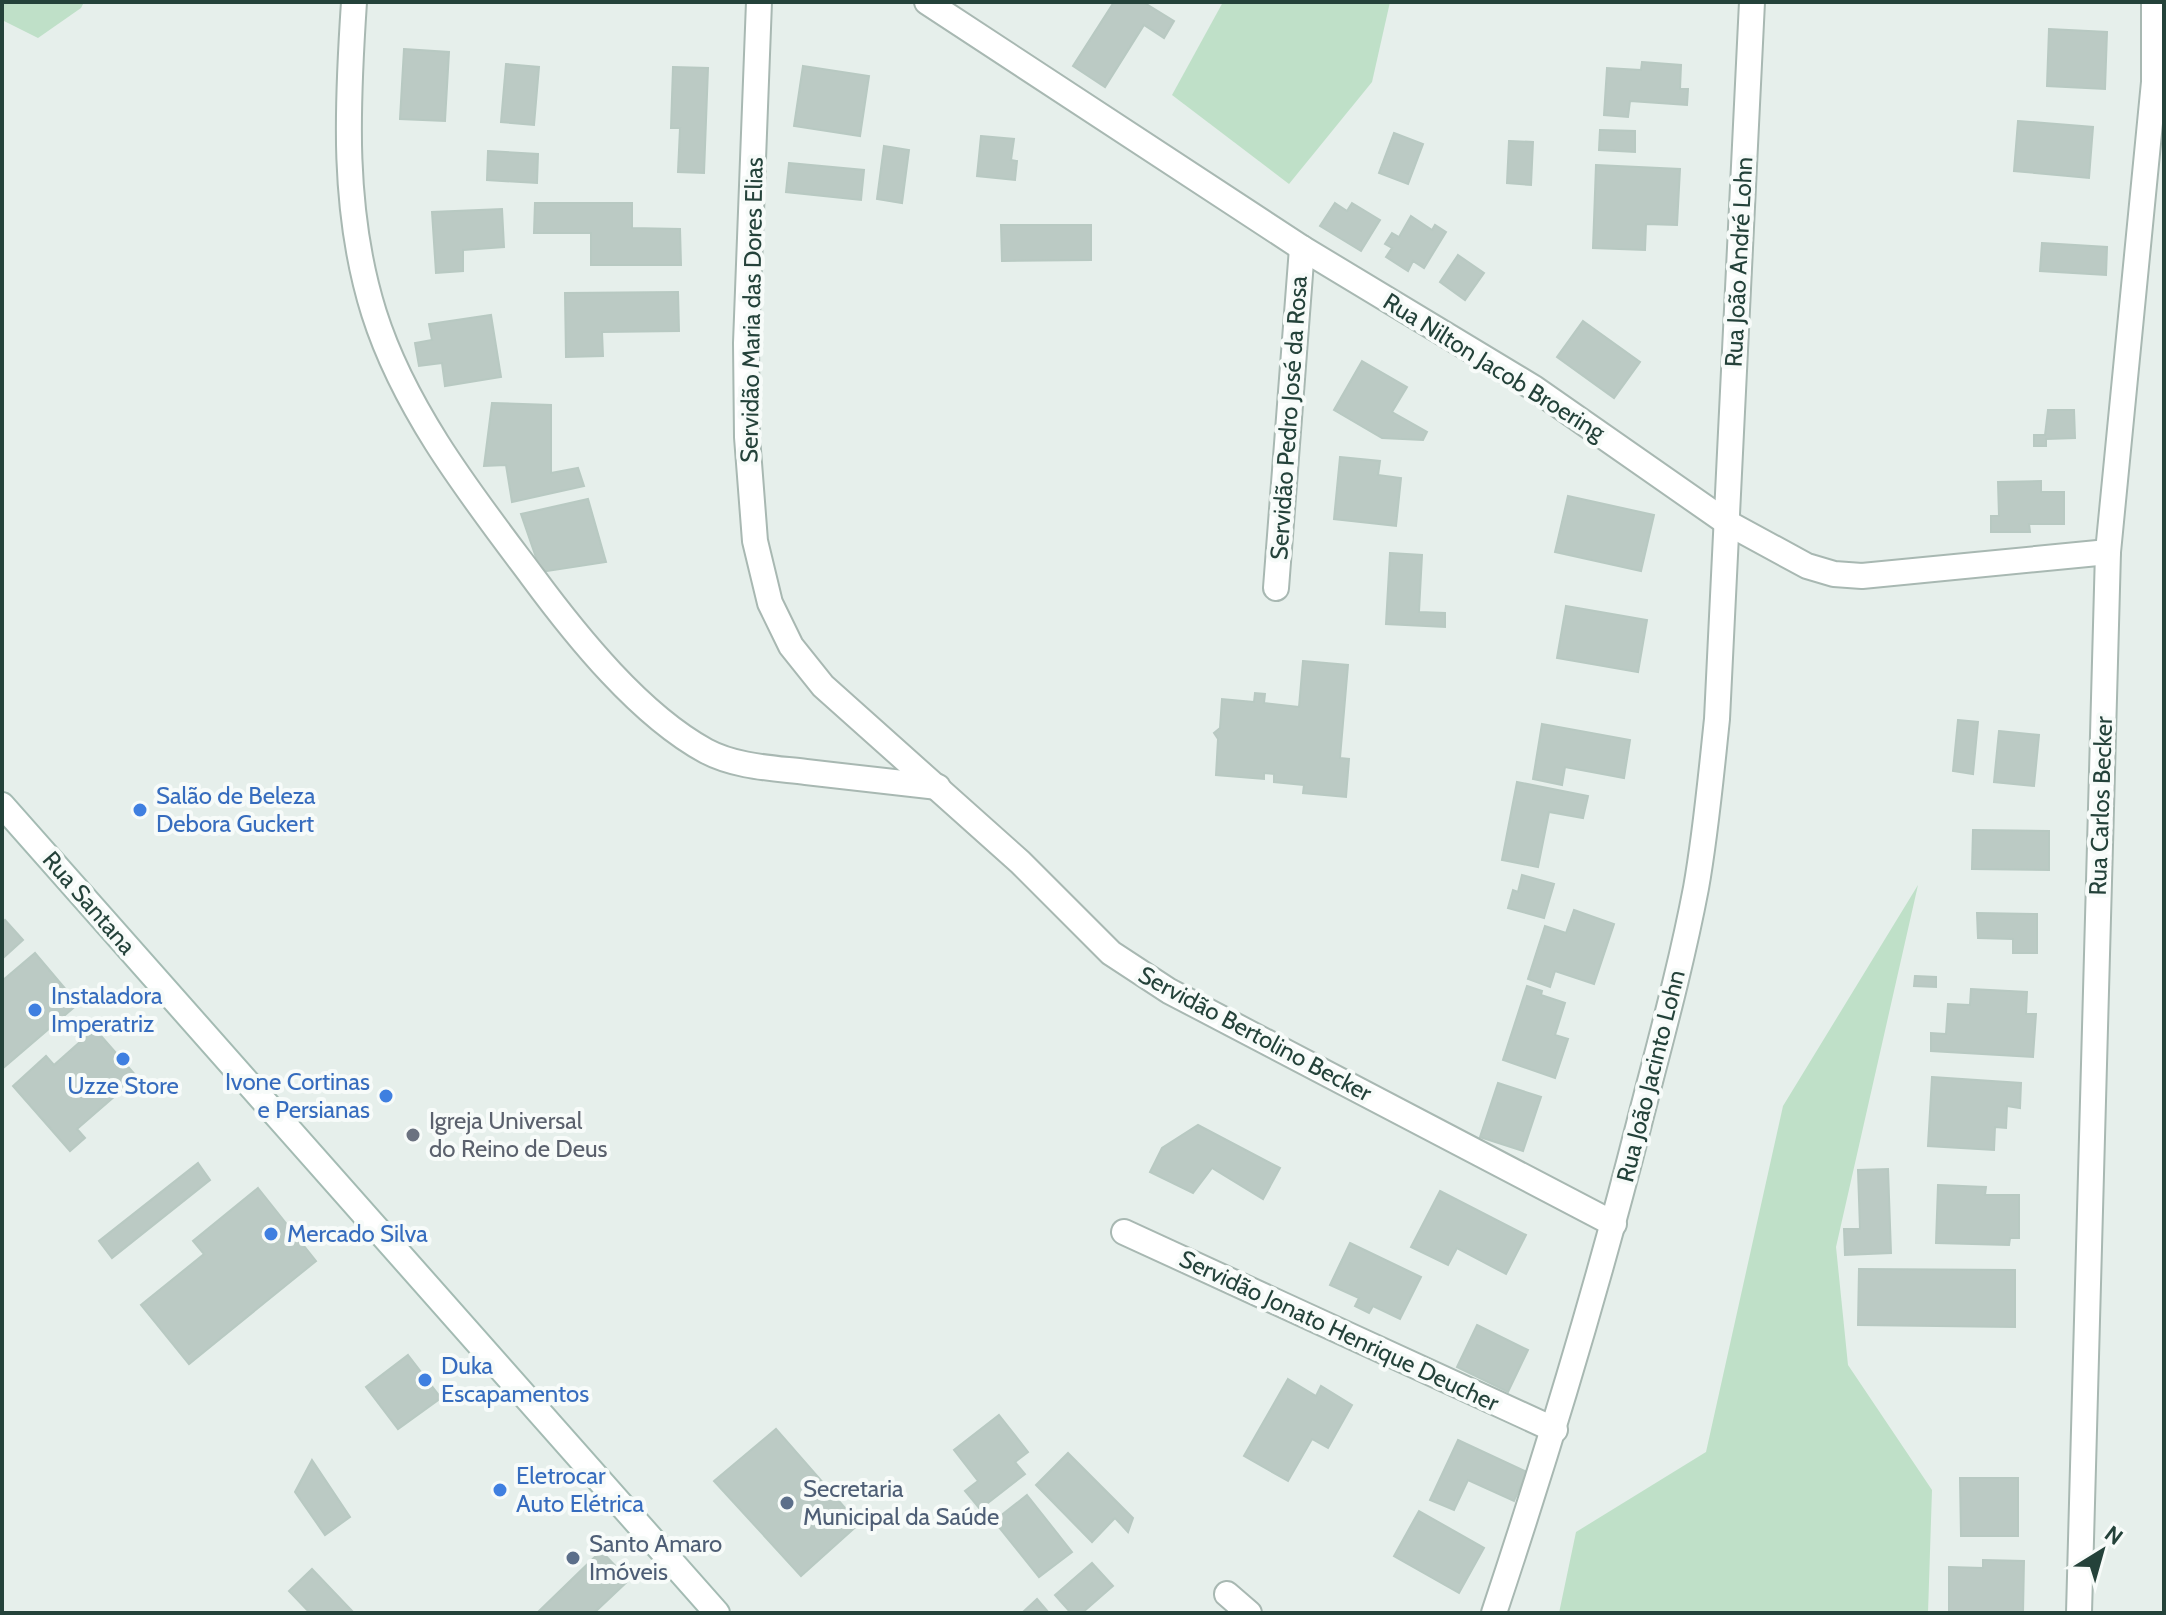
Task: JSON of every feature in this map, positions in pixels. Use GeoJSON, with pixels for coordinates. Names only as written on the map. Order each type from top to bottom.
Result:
{"type":"FeatureCollection","features":[{"type":"Feature","properties":{"kind":"street"},"geometry":{"type":"LineString","coordinates":[[354,2],[347,148],[355,232],[371,300],[408,391],[473,497],[553,604],[616,677],[675,730],[708,752],[744,765],[938,787]]}},
{"type":"Feature","properties":{"kind":"street","name":"Servidão Maria das Dores Elias"},"geometry":{"type":"LineString","coordinates":[[759,2],[746,343],[747,437],[755,541],[770,603],[791,646],[823,686],[938,787]]}},
{"type":"Feature","properties":{"kind":"street","name":"Rua Nilton Jacob Broering"},"geometry":{"type":"LineString","coordinates":[[927,2],[1302,248],[1534,388],[1726,522],[1776,552],[1834,574],[1862,576],[2108,552]]}},
{"type":"Feature","properties":{"kind":"street","name":"Rua João André Lohn"},"geometry":{"type":"LineString","coordinates":[[1726,522],[1752,2]]}},
{"type":"Feature","properties":{"kind":"street","name":"Rua Carlos Becker"},"geometry":{"type":"LineString","coordinates":[[2079,1613],[2108,552],[2154,82],[2154,2]]}},
{"type":"Feature","properties":{"kind":"street","name":"Servidão Pedro José da Rosa"},"geometry":{"type":"LineString","coordinates":[[1276,588],[1302,248]]}},
{"type":"Feature","properties":{"kind":"street","name":"Rua João Jacinto Lohn"},"geometry":{"type":"LineString","coordinates":[[1494,1613],[1555,1430],[1614,1224],[1678,974],[1698,874],[1717,719],[1726,522]]}},
{"type":"Feature","properties":{"kind":"street","name":"Servidão Bertolino Becker"},"geometry":{"type":"LineString","coordinates":[[938,787],[1020,862],[1111,953],[1137,972],[1614,1224]]}},
{"type":"Feature","properties":{"kind":"street","name":"Rua Santana"},"geometry":{"type":"LineString","coordinates":[[2,805],[717,1613]]}},
{"type":"Feature","properties":{"kind":"street","name":"Servidão Jonato Henrique Deucher"},"geometry":{"type":"LineString","coordinates":[[1124,1232],[1555,1430]]}},
{"type":"Feature","properties":{"kind":"street"},"geometry":{"type":"LineString","coordinates":[[1227,1594],[1249,1613]]}},
{"type":"Feature","properties":{"kind":"green space"},"geometry":{"type":"Polygon","coordinates":[[[2,2],[84,2],[81,8],[38,38],[2,20],[2,2]]]}},
{"type":"Feature","properties":{"kind":"green space"},"geometry":{"type":"Polygon","coordinates":[[[1223,2],[1390,2],[1372,82],[1289,184],[1172,95],[1223,2]]]}},
{"type":"Feature","properties":{"kind":"green space"},"geometry":{"type":"Polygon","coordinates":[[[1918,885],[1836,1247],[1848,1365],[1932,1490],[1928,1613],[1559,1613],[1576,1532],[1706,1452],[1783,1106],[1918,885]]]}},
{"type":"Feature","properties":{"kind":"building"},"geometry":{"type":"Polygon","coordinates":[[[1114,2],[1143,2],[1174,21],[1164,38],[1144,25],[1105,87],[1073,66],[1114,2]]]}},
{"type":"Feature","properties":{"kind":"building"},"geometry":{"type":"Polygon","coordinates":[[[2049,29],[2107,32],[2105,89],[2047,86],[2049,29]]]}},
{"type":"Feature","properties":{"kind":"building"},"geometry":{"type":"Polygon","coordinates":[[[404,49],[449,52],[445,121],[400,119],[404,49]]]}},
{"type":"Feature","properties":{"kind":"building"},"geometry":{"type":"Polygon","coordinates":[[[1642,62],[1681,65],[1680,89],[1688,89],[1687,105],[1630,101],[1628,117],[1604,115],[1607,68],[1641,70],[1642,62]]]}},
{"type":"Feature","properties":{"kind":"building"},"geometry":{"type":"Polygon","coordinates":[[[506,64],[539,67],[534,125],[501,122],[506,64]]]}},
{"type":"Feature","properties":{"kind":"building"},"geometry":{"type":"Polygon","coordinates":[[[803,66],[869,76],[860,136],[794,126],[803,66]]]}},
{"type":"Feature","properties":{"kind":"building"},"geometry":{"type":"Polygon","coordinates":[[[673,67],[708,68],[704,173],[678,172],[680,128],[671,128],[673,67]]]}},
{"type":"Feature","properties":{"kind":"building"},"geometry":{"type":"Polygon","coordinates":[[[2018,121],[2093,127],[2089,178],[2014,171],[2018,121]]]}},
{"type":"Feature","properties":{"kind":"building"},"geometry":{"type":"Polygon","coordinates":[[[1600,130],[1635,131],[1635,152],[1599,150],[1600,130]]]}},
{"type":"Feature","properties":{"kind":"building"},"geometry":{"type":"Polygon","coordinates":[[[1394,133],[1423,144],[1408,184],[1379,173],[1394,133]]]}},
{"type":"Feature","properties":{"kind":"building"},"geometry":{"type":"Polygon","coordinates":[[[981,136],[1014,139],[1011,160],[1017,161],[1015,180],[977,176],[981,136]]]}},
{"type":"Feature","properties":{"kind":"building"},"geometry":{"type":"Polygon","coordinates":[[[1509,141],[1533,142],[1531,185],[1507,183],[1509,141]]]}},
{"type":"Feature","properties":{"kind":"building"},"geometry":{"type":"Polygon","coordinates":[[[884,146],[909,150],[902,203],[877,199],[884,146]]]}},
{"type":"Feature","properties":{"kind":"building"},"geometry":{"type":"Polygon","coordinates":[[[488,151],[538,154],[537,183],[487,180],[488,151]]]}},
{"type":"Feature","properties":{"kind":"building"},"geometry":{"type":"Polygon","coordinates":[[[789,163],[864,170],[861,200],[786,192],[789,163]]]}},
{"type":"Feature","properties":{"kind":"building"},"geometry":{"type":"Polygon","coordinates":[[[1596,165],[1680,169],[1677,225],[1646,224],[1645,250],[1593,248],[1596,165]]]}},
{"type":"Feature","properties":{"kind":"building"},"geometry":{"type":"Polygon","coordinates":[[[535,203],[632,203],[632,228],[680,229],[681,265],[591,265],[591,233],[534,233],[535,203]]]}},
{"type":"Feature","properties":{"kind":"building"},"geometry":{"type":"Polygon","coordinates":[[[1335,203],[1347,211],[1352,203],[1380,220],[1361,251],[1320,226],[1335,203]]]}},
{"type":"Feature","properties":{"kind":"building"},"geometry":{"type":"Polygon","coordinates":[[[502,209],[504,247],[463,250],[463,271],[436,273],[432,212],[502,209]]]}},
{"type":"Feature","properties":{"kind":"building"},"geometry":{"type":"Polygon","coordinates":[[[1411,216],[1432,230],[1435,225],[1446,232],[1424,268],[1413,261],[1408,271],[1386,257],[1392,248],[1385,244],[1392,233],[1399,237],[1411,216]]]}},
{"type":"Feature","properties":{"kind":"building"},"geometry":{"type":"Polygon","coordinates":[[[1001,225],[1091,225],[1091,260],[1002,261],[1001,225]]]}},
{"type":"Feature","properties":{"kind":"building"},"geometry":{"type":"Polygon","coordinates":[[[2042,243],[2107,247],[2106,275],[2040,271],[2042,243]]]}},
{"type":"Feature","properties":{"kind":"building"},"geometry":{"type":"Polygon","coordinates":[[[1458,255],[1484,273],[1465,300],[1440,282],[1458,255]]]}},
{"type":"Feature","properties":{"kind":"building"},"geometry":{"type":"Polygon","coordinates":[[[678,292],[679,331],[602,332],[603,356],[566,357],[565,293],[678,292]]]}},
{"type":"Feature","properties":{"kind":"building"},"geometry":{"type":"Polygon","coordinates":[[[491,315],[501,377],[445,386],[442,363],[419,366],[415,343],[432,340],[429,324],[491,315]]]}},
{"type":"Feature","properties":{"kind":"building"},"geometry":{"type":"Polygon","coordinates":[[[1583,321],[1640,362],[1614,398],[1557,357],[1583,321]]]}},
{"type":"Feature","properties":{"kind":"building"},"geometry":{"type":"Polygon","coordinates":[[[1362,361],[1407,387],[1392,412],[1427,432],[1423,440],[1382,438],[1334,410],[1362,361]]]}},
{"type":"Feature","properties":{"kind":"building"},"geometry":{"type":"Polygon","coordinates":[[[492,403],[551,405],[551,473],[578,468],[584,486],[512,502],[506,465],[484,466],[492,403]]]}},
{"type":"Feature","properties":{"kind":"building"},"geometry":{"type":"Polygon","coordinates":[[[2048,410],[2074,410],[2075,438],[2046,439],[2046,446],[2034,446],[2034,435],[2045,435],[2048,410]]]}},
{"type":"Feature","properties":{"kind":"building"},"geometry":{"type":"Polygon","coordinates":[[[1340,457],[1380,461],[1378,475],[1401,478],[1396,526],[1334,519],[1340,457]]]}},
{"type":"Feature","properties":{"kind":"building"},"geometry":{"type":"Polygon","coordinates":[[[2041,481],[2041,492],[2064,492],[2064,524],[2029,524],[2030,532],[1991,532],[1991,516],[1999,516],[1998,482],[2041,481]]]}},
{"type":"Feature","properties":{"kind":"building"},"geometry":{"type":"Polygon","coordinates":[[[1568,496],[1654,515],[1641,571],[1555,552],[1568,496]]]}},
{"type":"Feature","properties":{"kind":"building"},"geometry":{"type":"Polygon","coordinates":[[[588,499],[606,562],[541,572],[521,514],[588,499]]]}},
{"type":"Feature","properties":{"kind":"building"},"geometry":{"type":"Polygon","coordinates":[[[1390,553],[1422,555],[1419,612],[1445,613],[1445,627],[1386,624],[1390,553]]]}},
{"type":"Feature","properties":{"kind":"building"},"geometry":{"type":"Polygon","coordinates":[[[1566,606],[1647,620],[1638,672],[1557,658],[1566,606]]]}},
{"type":"Feature","properties":{"kind":"building"},"geometry":{"type":"Polygon","coordinates":[[[1303,661],[1348,665],[1340,758],[1349,759],[1346,797],[1303,793],[1304,785],[1274,782],[1274,774],[1264,773],[1264,779],[1216,775],[1218,739],[1214,733],[1220,728],[1222,699],[1254,702],[1255,693],[1265,694],[1264,703],[1299,707],[1303,661]]]}},
{"type":"Feature","properties":{"kind":"building"},"geometry":{"type":"Polygon","coordinates":[[[1958,720],[1978,722],[1973,774],[1953,771],[1958,720]]]}},
{"type":"Feature","properties":{"kind":"building"},"geometry":{"type":"Polygon","coordinates":[[[1542,724],[1630,740],[1624,778],[1565,767],[1562,785],[1533,779],[1542,724]]]}},
{"type":"Feature","properties":{"kind":"building"},"geometry":{"type":"Polygon","coordinates":[[[1999,731],[2039,735],[2034,786],[1994,782],[1999,731]]]}},
{"type":"Feature","properties":{"kind":"building"},"geometry":{"type":"Polygon","coordinates":[[[1517,782],[1588,796],[1583,818],[1549,812],[1538,867],[1502,860],[1517,782]]]}},
{"type":"Feature","properties":{"kind":"building"},"geometry":{"type":"Polygon","coordinates":[[[1973,830],[2049,831],[2049,870],[1972,869],[1973,830]]]}},
{"type":"Feature","properties":{"kind":"building"},"geometry":{"type":"Polygon","coordinates":[[[1522,875],[1554,884],[1544,918],[1508,908],[1513,890],[1518,892],[1522,875]]]}},
{"type":"Feature","properties":{"kind":"building"},"geometry":{"type":"Polygon","coordinates":[[[1574,910],[1614,924],[1594,984],[1555,971],[1550,987],[1528,979],[1545,926],[1566,933],[1574,910]]]}},
{"type":"Feature","properties":{"kind":"building"},"geometry":{"type":"Polygon","coordinates":[[[1977,913],[2037,914],[2037,953],[2013,953],[2013,939],[1978,938],[1977,913]]]}},
{"type":"Feature","properties":{"kind":"building"},"geometry":{"type":"Polygon","coordinates":[[[5,920],[23,940],[2,959],[2,923],[5,920]]]}},
{"type":"Feature","properties":{"kind":"building"},"geometry":{"type":"Polygon","coordinates":[[[35,953],[78,1004],[2,1069],[2,981],[35,953]]]}},
{"type":"Feature","properties":{"kind":"building"},"geometry":{"type":"Polygon","coordinates":[[[1915,976],[1936,977],[1936,987],[1914,986],[1915,976]]]}},
{"type":"Feature","properties":{"kind":"building"},"geometry":{"type":"Polygon","coordinates":[[[1527,986],[1542,991],[1541,995],[1565,1003],[1555,1035],[1568,1039],[1555,1078],[1503,1060],[1527,986]]]}},
{"type":"Feature","properties":{"kind":"building"},"geometry":{"type":"Polygon","coordinates":[[[1971,989],[2027,992],[2026,1014],[2036,1014],[2033,1057],[1931,1051],[1931,1033],[1946,1034],[1948,1004],[1970,1005],[1971,989]]]}},
{"type":"Feature","properties":{"kind":"building"},"geometry":{"type":"Polygon","coordinates":[[[87,1020],[137,1077],[77,1129],[85,1138],[70,1151],[13,1086],[46,1056],[54,1065],[81,1041],[73,1032],[87,1020]]]}},
{"type":"Feature","properties":{"kind":"building"},"geometry":{"type":"Polygon","coordinates":[[[1932,1077],[2021,1083],[2020,1108],[2007,1106],[2006,1128],[1995,1127],[1994,1150],[1928,1146],[1932,1077]]]}},
{"type":"Feature","properties":{"kind":"building"},"geometry":{"type":"Polygon","coordinates":[[[1498,1083],[1541,1097],[1523,1151],[1480,1137],[1498,1083]]]}},
{"type":"Feature","properties":{"kind":"building"},"geometry":{"type":"Polygon","coordinates":[[[1198,1125],[1280,1168],[1263,1199],[1212,1168],[1193,1193],[1150,1172],[1162,1148],[1198,1125]]]}},
{"type":"Feature","properties":{"kind":"building"},"geometry":{"type":"Polygon","coordinates":[[[198,1163],[210,1180],[112,1258],[99,1241],[198,1163]]]}},
{"type":"Feature","properties":{"kind":"building"},"geometry":{"type":"Polygon","coordinates":[[[1888,1169],[1891,1253],[1845,1255],[1844,1229],[1860,1229],[1858,1170],[1888,1169]]]}},
{"type":"Feature","properties":{"kind":"building"},"geometry":{"type":"Polygon","coordinates":[[[1938,1185],[1986,1187],[1985,1195],[2019,1195],[2019,1238],[2010,1238],[2009,1245],[1936,1243],[1938,1185]]]}},
{"type":"Feature","properties":{"kind":"building"},"geometry":{"type":"Polygon","coordinates":[[[258,1188],[316,1261],[189,1364],[141,1305],[204,1254],[193,1241],[258,1188]]]}},
{"type":"Feature","properties":{"kind":"building"},"geometry":{"type":"Polygon","coordinates":[[[1440,1191],[1526,1235],[1506,1274],[1457,1248],[1448,1265],[1411,1247],[1440,1191]]]}},
{"type":"Feature","properties":{"kind":"building"},"geometry":{"type":"Polygon","coordinates":[[[1350,1243],[1421,1277],[1400,1319],[1373,1306],[1369,1313],[1355,1306],[1359,1298],[1330,1285],[1350,1243]]]}},
{"type":"Feature","properties":{"kind":"building"},"geometry":{"type":"Polygon","coordinates":[[[1859,1269],[2015,1270],[2015,1327],[1858,1325],[1859,1269]]]}},
{"type":"Feature","properties":{"kind":"building"},"geometry":{"type":"Polygon","coordinates":[[[1477,1325],[1528,1350],[1508,1392],[1457,1367],[1477,1325]]]}},
{"type":"Feature","properties":{"kind":"building"},"geometry":{"type":"Polygon","coordinates":[[[408,1355],[441,1398],[398,1429],[366,1387],[408,1355]]]}},
{"type":"Feature","properties":{"kind":"building"},"geometry":{"type":"Polygon","coordinates":[[[1288,1379],[1316,1396],[1321,1386],[1352,1405],[1328,1448],[1312,1439],[1288,1481],[1244,1456],[1288,1379]]]}},
{"type":"Feature","properties":{"kind":"building"},"geometry":{"type":"Polygon","coordinates":[[[999,1415],[1028,1452],[1015,1462],[1025,1474],[980,1509],[965,1491],[978,1481],[954,1450],[999,1415]]]}},
{"type":"Feature","properties":{"kind":"building","name":"Secretaria Municipal da Saúde"},"geometry":{"type":"Polygon","coordinates":[[[776,1429],[859,1524],[801,1576],[714,1481],[776,1429]]]}},
{"type":"Feature","properties":{"kind":"building"},"geometry":{"type":"Polygon","coordinates":[[[1458,1440],[1527,1472],[1514,1501],[1468,1480],[1454,1510],[1430,1500],[1458,1440]]]}},
{"type":"Feature","properties":{"kind":"building"},"geometry":{"type":"Polygon","coordinates":[[[1068,1453],[1133,1518],[1128,1532],[1115,1518],[1092,1542],[1036,1485],[1068,1453]]]}},
{"type":"Feature","properties":{"kind":"building"},"geometry":{"type":"Polygon","coordinates":[[[312,1460],[350,1517],[325,1535],[295,1492],[312,1460]]]}},
{"type":"Feature","properties":{"kind":"building"},"geometry":{"type":"Polygon","coordinates":[[[1960,1478],[2018,1478],[2018,1536],[1961,1536],[1960,1478]]]}},
{"type":"Feature","properties":{"kind":"building"},"geometry":{"type":"Polygon","coordinates":[[[1027,1495],[1072,1552],[1039,1577],[994,1521],[1027,1495]]]}},
{"type":"Feature","properties":{"kind":"building"},"geometry":{"type":"Polygon","coordinates":[[[1419,1511],[1484,1548],[1459,1593],[1394,1556],[1419,1511]]]}},
{"type":"Feature","properties":{"kind":"building"},"geometry":{"type":"Polygon","coordinates":[[[601,1551],[629,1580],[594,1613],[537,1613],[601,1551]]]}},
{"type":"Feature","properties":{"kind":"building"},"geometry":{"type":"Polygon","coordinates":[[[1983,1560],[2024,1561],[2023,1613],[1949,1613],[1949,1567],[1983,1568],[1983,1560]]]}},
{"type":"Feature","properties":{"kind":"building"},"geometry":{"type":"Polygon","coordinates":[[[1092,1563],[1113,1586],[1082,1613],[1071,1613],[1055,1595],[1092,1563]]]}},
{"type":"Feature","properties":{"kind":"building"},"geometry":{"type":"Polygon","coordinates":[[[312,1569],[354,1613],[310,1613],[289,1591],[312,1569]]]}},
{"type":"Feature","properties":{"kind":"building"},"geometry":{"type":"Polygon","coordinates":[[[1037,1599],[1049,1613],[1022,1613],[1037,1599]]]}},
{"type":"Feature","properties":{"kind":"place","name":"Salão de Beleza Debora Guckert"},"geometry":{"type":"Point","coordinates":[140,810]}},
{"type":"Feature","properties":{"kind":"place","name":"Instaladora Imperatriz"},"geometry":{"type":"Point","coordinates":[35,1010]}},
{"type":"Feature","properties":{"kind":"place","name":"Uzze Store"},"geometry":{"type":"Point","coordinates":[123,1059]}},
{"type":"Feature","properties":{"kind":"place","name":"Ivone Cortinas e Persianas"},"geometry":{"type":"Point","coordinates":[386,1096]}},
{"type":"Feature","properties":{"kind":"place","name":"Igreja Universal do Reino de Deus"},"geometry":{"type":"Point","coordinates":[413,1135]}},
{"type":"Feature","properties":{"kind":"place","name":"Mercado Silva"},"geometry":{"type":"Point","coordinates":[271,1234]}},
{"type":"Feature","properties":{"kind":"place","name":"Duka Escapamentos"},"geometry":{"type":"Point","coordinates":[425,1380]}},
{"type":"Feature","properties":{"kind":"place","name":"Eletrocar Auto Elétrica"},"geometry":{"type":"Point","coordinates":[500,1490]}},
{"type":"Feature","properties":{"kind":"place","name":"Secretaria Municipal da Saúde"},"geometry":{"type":"Point","coordinates":[787,1503]}},
{"type":"Feature","properties":{"kind":"place","name":"Santo Amaro Imóveis"},"geometry":{"type":"Point","coordinates":[573,1558]}}]}
